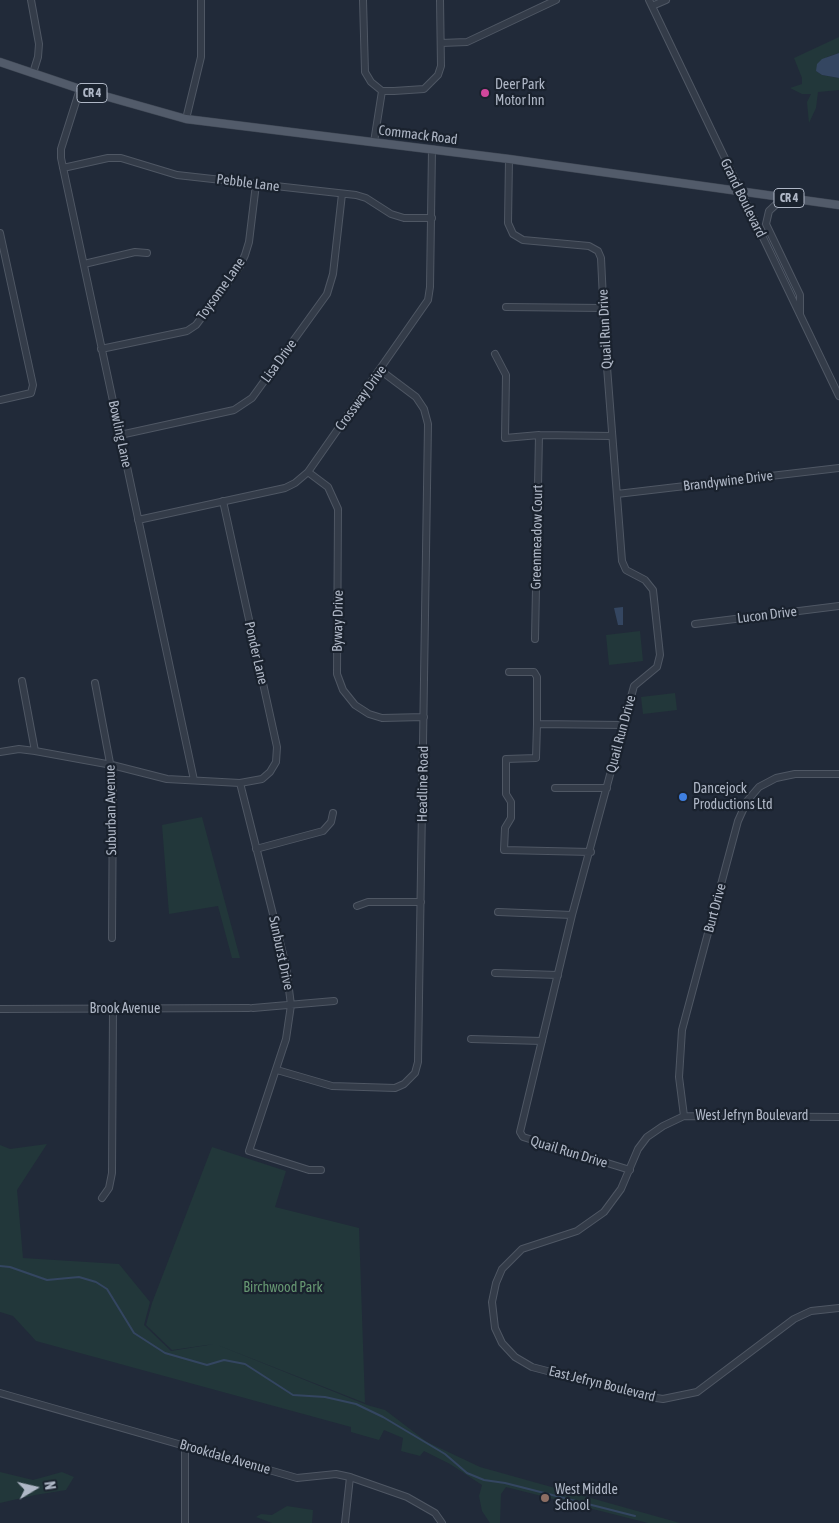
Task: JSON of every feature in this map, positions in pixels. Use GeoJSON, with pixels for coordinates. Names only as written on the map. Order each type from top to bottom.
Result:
{"type":"FeatureCollection","features":[{"type":"Feature","properties":{"kind":"main road","name":"Commack Road"},"geometry":{"type":"LineString","coordinates":[[0,62],[80,89],[186,118],[509,158],[839,205]]}},
{"type":"Feature","properties":{"kind":"street"},"geometry":{"type":"LineString","coordinates":[[31,0],[39,44],[38,57],[32,73]]}},
{"type":"Feature","properties":{"kind":"street"},"geometry":{"type":"LineString","coordinates":[[186,118],[201,57],[201,0]]}},
{"type":"Feature","properties":{"kind":"street"},"geometry":{"type":"LineString","coordinates":[[363,0],[365,72],[370,82],[382,91],[415,91],[424,89],[433,83],[441,66],[440,0]]}},
{"type":"Feature","properties":{"kind":"street"},"geometry":{"type":"LineString","coordinates":[[441,43],[467,42],[536,5],[556,0]]}},
{"type":"Feature","properties":{"kind":"street"},"geometry":{"type":"LineString","coordinates":[[651,3],[666,0]]}},
{"type":"Feature","properties":{"kind":"street","name":"Grand Boulevard"},"geometry":{"type":"LineString","coordinates":[[651,3],[839,396]]}},
{"type":"Feature","properties":{"kind":"street","name":"Bowling Lane"},"geometry":{"type":"LineString","coordinates":[[80,89],[62,149],[63,168],[194,780]]}},
{"type":"Feature","properties":{"kind":"street"},"geometry":{"type":"LineString","coordinates":[[374,142],[382,91]]}},
{"type":"Feature","properties":{"kind":"street","name":"Crossway Drive"},"geometry":{"type":"LineString","coordinates":[[138,520],[285,488],[295,483],[308,472],[428,300],[432,218],[432,149]]}},
{"type":"Feature","properties":{"kind":"street","name":"Pebble Lane"},"geometry":{"type":"LineString","coordinates":[[63,168],[108,158],[121,158],[177,175],[366,198],[379,208],[404,218],[432,218]]}},
{"type":"Feature","properties":{"kind":"street","name":"Quail Run Drive"},"geometry":{"type":"LineString","coordinates":[[509,158],[508,222],[514,234],[523,240],[583,245],[598,252],[601,258],[612,436],[623,566],[631,574],[645,580],[653,590],[660,655],[657,668],[634,686],[591,852],[572,915],[520,1132],[523,1137],[630,1170]]}},
{"type":"Feature","properties":{"kind":"street","name":"Toysome Lane"},"geometry":{"type":"LineString","coordinates":[[101,349],[187,331],[196,325],[240,266],[245,255],[249,242],[256,184]]}},
{"type":"Feature","properties":{"kind":"street","name":"Lisa Drive"},"geometry":{"type":"LineString","coordinates":[[120,435],[234,410],[252,398],[327,294],[333,274],[342,194]]}},
{"type":"Feature","properties":{"kind":"street"},"geometry":{"type":"LineString","coordinates":[[784,197],[769,211],[766,224],[800,295],[800,315]]}},
{"type":"Feature","properties":{"kind":"street"},"geometry":{"type":"LineString","coordinates":[[0,233],[32,385],[31,393],[0,400]]}},
{"type":"Feature","properties":{"kind":"street"},"geometry":{"type":"LineString","coordinates":[[84,264],[135,252],[147,253]]}},
{"type":"Feature","properties":{"kind":"street"},"geometry":{"type":"LineString","coordinates":[[506,307],[603,308]]}},
{"type":"Feature","properties":{"kind":"street"},"geometry":{"type":"LineString","coordinates":[[495,354],[506,375],[505,438],[539,435],[612,436]]}},
{"type":"Feature","properties":{"kind":"street","name":"Headline Road"},"geometry":{"type":"LineString","coordinates":[[276,1070],[332,1086],[395,1088],[404,1084],[415,1073],[418,1062],[420,1032],[428,424],[424,409],[416,397],[380,370]]}},
{"type":"Feature","properties":{"kind":"street","name":"Greenmeadow Court"},"geometry":{"type":"LineString","coordinates":[[535,639],[539,435]]}},
{"type":"Feature","properties":{"kind":"street","name":"Brandywine Drive"},"geometry":{"type":"LineString","coordinates":[[617,494],[839,468]]}},
{"type":"Feature","properties":{"kind":"street","name":"Byway Drive"},"geometry":{"type":"LineString","coordinates":[[308,472],[328,487],[338,509],[336,674],[343,690],[355,705],[369,714],[382,718],[424,717]]}},
{"type":"Feature","properties":{"kind":"street","name":"Ponder Lane"},"geometry":{"type":"LineString","coordinates":[[0,752],[19,749],[35,751],[112,765],[167,779],[240,783],[262,779],[270,772],[276,762],[277,747],[223,501]]}},
{"type":"Feature","properties":{"kind":"street","name":"Lucon Drive"},"geometry":{"type":"LineString","coordinates":[[695,624],[839,606]]}},
{"type":"Feature","properties":{"kind":"street"},"geometry":{"type":"LineString","coordinates":[[509,672],[534,672],[538,677],[537,724],[536,758],[506,759],[506,794],[511,802],[511,818],[505,828],[504,850],[591,852]]}},
{"type":"Feature","properties":{"kind":"street"},"geometry":{"type":"LineString","coordinates":[[22,680],[35,751]]}},
{"type":"Feature","properties":{"kind":"street","name":"Suburban Avenue"},"geometry":{"type":"LineString","coordinates":[[95,683],[112,765],[112,938]]}},
{"type":"Feature","properties":{"kind":"street"},"geometry":{"type":"LineString","coordinates":[[537,724],[623,725]]}},
{"type":"Feature","properties":{"kind":"street","name":"Burt Drive"},"geometry":{"type":"LineString","coordinates":[[684,1116],[679,1077],[682,1030],[738,821],[747,801],[760,786],[776,778],[795,774],[839,774]]}},
{"type":"Feature","properties":{"kind":"street","name":"Sunburst Drive"},"geometry":{"type":"LineString","coordinates":[[240,783],[286,966],[291,1005],[286,1039],[249,1151],[309,1170],[322,1170]]}},
{"type":"Feature","properties":{"kind":"street"},"geometry":{"type":"LineString","coordinates":[[556,788],[607,788]]}},
{"type":"Feature","properties":{"kind":"street"},"geometry":{"type":"LineString","coordinates":[[256,849],[323,831],[331,822],[333,813]]}},
{"type":"Feature","properties":{"kind":"street"},"geometry":{"type":"LineString","coordinates":[[357,906],[368,902],[421,902]]}},
{"type":"Feature","properties":{"kind":"street"},"geometry":{"type":"LineString","coordinates":[[498,912],[572,915]]}},
{"type":"Feature","properties":{"kind":"street"},"geometry":{"type":"LineString","coordinates":[[495,973],[558,975]]}},
{"type":"Feature","properties":{"kind":"street","name":"Brook Avenue"},"geometry":{"type":"LineString","coordinates":[[0,1009],[251,1008],[334,1001]]}},
{"type":"Feature","properties":{"kind":"street"},"geometry":{"type":"LineString","coordinates":[[102,1198],[109,1188],[112,1173],[113,1008]]}},
{"type":"Feature","properties":{"kind":"street"},"geometry":{"type":"LineString","coordinates":[[470,1039],[542,1041]]}},
{"type":"Feature","properties":{"kind":"street","name":"West Jefryn Boulevard"},"geometry":{"type":"LineString","coordinates":[[541,1241],[577,1230],[604,1212],[613,1202],[630,1170],[638,1148],[647,1137],[684,1116],[839,1117]]}},
{"type":"Feature","properties":{"kind":"street","name":"East Jefryn Boulevard"},"geometry":{"type":"LineString","coordinates":[[541,1241],[522,1249],[510,1259],[496,1283],[492,1314],[502,1343],[515,1357],[532,1367],[648,1397],[662,1399],[697,1392],[794,1319],[811,1311],[839,1308]]}},
{"type":"Feature","properties":{"kind":"street","name":"Brookdale Avenue"},"geometry":{"type":"LineString","coordinates":[[0,1393],[297,1478],[336,1474],[350,1477],[407,1497],[435,1513],[442,1523]]}},
{"type":"Feature","properties":{"kind":"street"},"geometry":{"type":"LineString","coordinates":[[185,1446],[185,1523]]}},
{"type":"Feature","properties":{"kind":"street"},"geometry":{"type":"LineString","coordinates":[[345,1523],[350,1477]]}},
{"type":"Feature","properties":{"kind":"green space"},"geometry":{"type":"Polygon","coordinates":[[[839,37],[839,53],[827,57],[816,71],[822,75],[839,78],[839,90],[818,92],[816,108],[809,123],[807,102],[811,94],[802,94],[790,88],[802,84],[802,78],[794,58],[839,37]]]}},
{"type":"Feature","properties":{"kind":"green space"},"geometry":{"type":"Polygon","coordinates":[[[640,631],[643,661],[609,665],[606,635],[640,631]]]}},
{"type":"Feature","properties":{"kind":"green space"},"geometry":{"type":"Polygon","coordinates":[[[675,693],[677,710],[643,714],[641,697],[675,693]]]}},
{"type":"Feature","properties":{"kind":"green space"},"geometry":{"type":"Polygon","coordinates":[[[202,817],[240,958],[232,958],[218,906],[169,914],[162,825],[202,817]]]}},
{"type":"Feature","properties":{"kind":"green space","name":"Birchwood Park"},"geometry":{"type":"Polygon","coordinates":[[[47,1144],[17,1190],[23,1258],[119,1264],[150,1302],[144,1325],[171,1351],[214,1344],[172,1350],[146,1325],[152,1303],[212,1147],[286,1171],[275,1207],[359,1228],[365,1403],[215,1344],[367,1405],[385,1410],[427,1442],[480,1467],[680,1523],[648,1523],[506,1487],[501,1494],[500,1523],[490,1523],[482,1511],[479,1496],[482,1485],[450,1464],[424,1451],[420,1456],[401,1451],[403,1438],[384,1430],[379,1440],[351,1432],[351,1427],[36,1341],[13,1316],[0,1312],[0,1145],[10,1149],[47,1144]]]}},
{"type":"Feature","properties":{"kind":"green space"},"geometry":{"type":"Polygon","coordinates":[[[0,1472],[33,1480],[62,1472],[74,1477],[66,1490],[0,1503],[0,1472]]]}},
{"type":"Feature","properties":{"kind":"green space"},"geometry":{"type":"Polygon","coordinates":[[[287,1506],[313,1510],[312,1523],[272,1523],[256,1517],[261,1514],[272,1515],[287,1506]]]}},
{"type":"Feature","properties":{"kind":"water"},"geometry":{"type":"Polygon","coordinates":[[[839,53],[839,78],[822,75],[816,71],[817,64],[822,59],[839,53]]]}},
{"type":"Feature","properties":{"kind":"water"},"geometry":{"type":"Polygon","coordinates":[[[623,607],[623,625],[618,625],[614,608],[623,607]]]}},
{"type":"Feature","properties":{"kind":"waterway"},"geometry":{"type":"LineString","coordinates":[[0,1266],[10,1267],[47,1280],[79,1277],[96,1282],[107,1289],[134,1333],[165,1353],[207,1365],[224,1360],[245,1364],[293,1395],[325,1397],[356,1404],[383,1417],[445,1454],[467,1473],[484,1480],[505,1483],[635,1516]]}},
{"type":"Feature","properties":{"kind":"place","name":"Deer Park Motor Inn"},"geometry":{"type":"Point","coordinates":[485,93]}},
{"type":"Feature","properties":{"kind":"place","name":"Dancejock Productions Ltd"},"geometry":{"type":"Point","coordinates":[683,797]}},
{"type":"Feature","properties":{"kind":"place","name":"West Middle School"},"geometry":{"type":"Point","coordinates":[545,1498]}}]}
